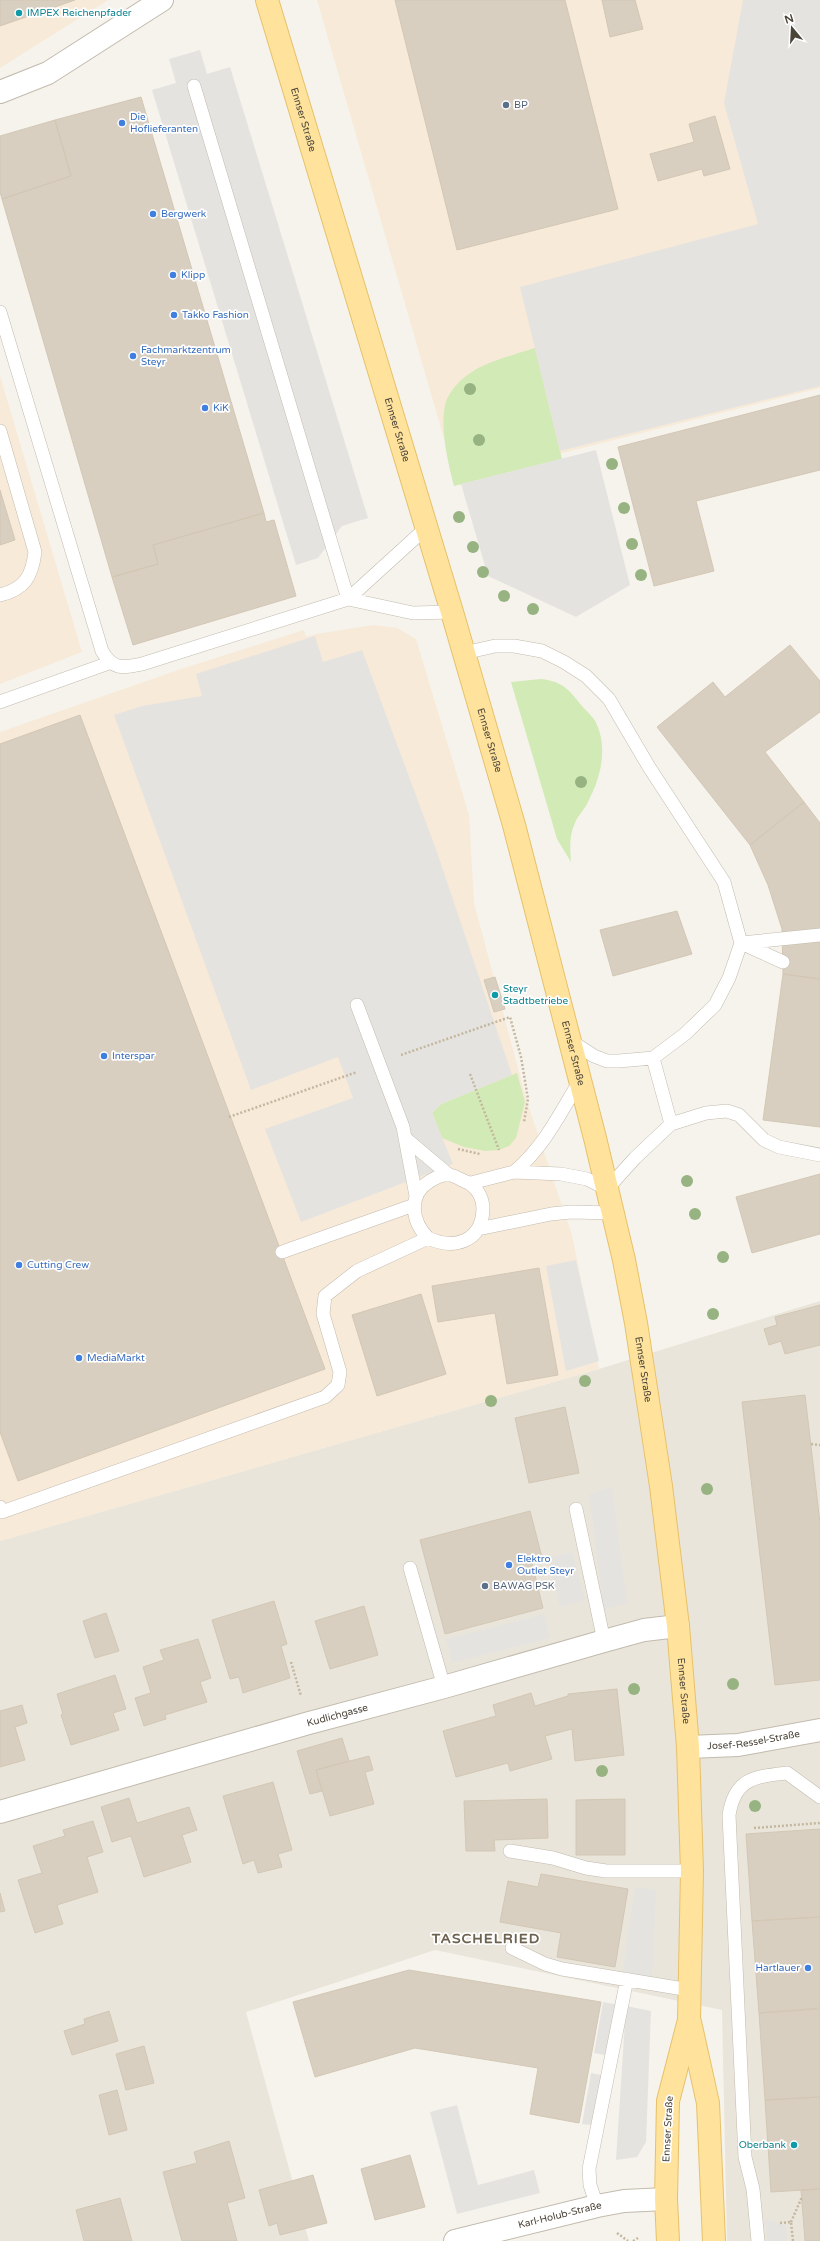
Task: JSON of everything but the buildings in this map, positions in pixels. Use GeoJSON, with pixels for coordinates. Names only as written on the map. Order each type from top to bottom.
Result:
{"type":"FeatureCollection","features":[{"type":"Feature","properties":{"kind":"main road","name":"Ennser Straße"},"geometry":{"type":"LineString","coordinates":[[267,0],[452,612],[514,825],[613,1213],[636,1322],[661,1486],[678,1626],[688,1747],[692,1871],[689,2020],[668,2100],[666,2199],[668,2241]]}},
{"type":"Feature","properties":{"kind":"main road","name":"Ennser Straße"},"geometry":{"type":"LineString","coordinates":[[689,2020],[708,2104],[714,2241]]}},
{"type":"Feature","properties":{"kind":"street"},"geometry":{"type":"LineString","coordinates":[[0,92],[48,73],[162,0]]}},
{"type":"Feature","properties":{"kind":"street","name":"Kudlichgasse"},"geometry":{"type":"LineString","coordinates":[[0,1812],[309,1723],[444,1687],[644,1630],[678,1626]]}},
{"type":"Feature","properties":{"kind":"street","name":"Josef-Ressel-Straße"},"geometry":{"type":"LineString","coordinates":[[688,1747],[738,1745],[820,1730]]}},
{"type":"Feature","properties":{"kind":"street","name":"Karl-Holub-Straße"},"geometry":{"type":"LineString","coordinates":[[455,2241],[597,2206],[624,2202],[666,2199]]}},
{"type":"Feature","properties":{"kind":"lane"},"geometry":{"type":"LineString","coordinates":[[194,86],[348,599]]}},
{"type":"Feature","properties":{"kind":"lane"},"geometry":{"type":"LineString","coordinates":[[0,312],[102,651],[109,663]]}},
{"type":"Feature","properties":{"kind":"lane"},"geometry":{"type":"LineString","coordinates":[[0,431],[35,552],[33,571],[23,584],[0,595]]}},
{"type":"Feature","properties":{"kind":"lane"},"geometry":{"type":"LineString","coordinates":[[0,702],[109,663],[123,668],[142,664],[348,599],[426,528]]}},
{"type":"Feature","properties":{"kind":"lane"},"geometry":{"type":"LineString","coordinates":[[348,599],[412,613],[452,612]]}},
{"type":"Feature","properties":{"kind":"lane"},"geometry":{"type":"LineString","coordinates":[[464,653],[495,646],[514,646],[542,651],[564,662],[586,676],[609,699],[648,767],[724,882],[741,943],[729,978],[715,1005],[685,1034],[653,1058],[619,1062],[607,1061],[594,1056],[569,1040]]}},
{"type":"Feature","properties":{"kind":"lane"},"geometry":{"type":"LineString","coordinates":[[741,943],[820,935]]}},
{"type":"Feature","properties":{"kind":"lane"},"geometry":{"type":"LineString","coordinates":[[741,943],[783,962]]}},
{"type":"Feature","properties":{"kind":"lane"},"geometry":{"type":"LineString","coordinates":[[356,1005],[403,1127],[415,1201],[414,1217],[419,1229],[428,1238],[441,1244],[455,1244],[468,1239],[478,1229],[483,1218],[483,1205],[479,1193],[471,1183],[449,1175],[405,1138]]}},
{"type":"Feature","properties":{"kind":"lane"},"geometry":{"type":"LineString","coordinates":[[653,1058],[671,1124]]}},
{"type":"Feature","properties":{"kind":"lane"},"geometry":{"type":"LineString","coordinates":[[514,1172],[529,1160],[543,1142],[579,1082]]}},
{"type":"Feature","properties":{"kind":"lane"},"geometry":{"type":"LineString","coordinates":[[471,1183],[514,1172],[562,1174],[587,1179],[607,1189],[635,1158],[671,1124],[706,1113],[727,1111],[739,1115],[764,1140],[779,1147],[820,1155]]}},
{"type":"Feature","properties":{"kind":"lane"},"geometry":{"type":"LineString","coordinates":[[282,1252],[415,1201],[424,1185],[436,1178],[449,1175]]}},
{"type":"Feature","properties":{"kind":"lane"},"geometry":{"type":"LineString","coordinates":[[478,1229],[551,1214],[571,1212],[613,1213]]}},
{"type":"Feature","properties":{"kind":"lane"},"geometry":{"type":"LineString","coordinates":[[0,1507],[2,1512],[325,1397],[338,1385],[340,1372],[323,1314],[325,1296],[358,1271],[428,1238]]}},
{"type":"Feature","properties":{"kind":"lane"},"geometry":{"type":"LineString","coordinates":[[576,1509],[604,1641]]}},
{"type":"Feature","properties":{"kind":"lane"},"geometry":{"type":"LineString","coordinates":[[410,1568],[444,1687]]}},
{"type":"Feature","properties":{"kind":"lane"},"geometry":{"type":"LineString","coordinates":[[758,2241],[754,2189],[745,2157],[729,1830],[732,1799],[740,1785],[765,1776],[787,1773],[820,1797]]}},
{"type":"Feature","properties":{"kind":"lane"},"geometry":{"type":"LineString","coordinates":[[510,1851],[554,1858],[586,1868],[606,1871],[692,1871]]}},
{"type":"Feature","properties":{"kind":"lane"},"geometry":{"type":"LineString","coordinates":[[512,1948],[551,1966],[690,1990]]}},
{"type":"Feature","properties":{"kind":"lane"},"geometry":{"type":"LineString","coordinates":[[597,2206],[590,2185],[589,2169],[627,1979]]}},
{"type":"Feature","properties":{"kind":"path"},"geometry":{"type":"LineString","coordinates":[[229,1117],[379,1065],[510,1017],[521,1057],[528,1099],[521,1137],[543,1142]]}},
{"type":"Feature","properties":{"kind":"path"},"geometry":{"type":"LineString","coordinates":[[470,1074],[500,1154]]}},
{"type":"Feature","properties":{"kind":"path"},"geometry":{"type":"LineString","coordinates":[[455,1148],[473,1154],[486,1154]]}},
{"type":"Feature","properties":{"kind":"path"},"geometry":{"type":"LineString","coordinates":[[811,1444],[820,1446]]}},
{"type":"Feature","properties":{"kind":"path"},"geometry":{"type":"LineString","coordinates":[[291,1662],[309,1723]]}},
{"type":"Feature","properties":{"kind":"path"},"geometry":{"type":"LineString","coordinates":[[729,1830],[820,1823]]}},
{"type":"Feature","properties":{"kind":"path"},"geometry":{"type":"LineString","coordinates":[[791,2222],[802,2197]]}},
{"type":"Feature","properties":{"kind":"shaded area"},"geometry":{"type":"Polygon","coordinates":[[[0,0],[108,0],[0,68],[0,0]]]}},
{"type":"Feature","properties":{"kind":"shaded area"},"geometry":{"type":"Polygon","coordinates":[[[317,0],[820,0],[820,388],[456,480],[317,0]]]}},
{"type":"Feature","properties":{"kind":"shaded area"},"geometry":{"type":"Polygon","coordinates":[[[743,0],[820,0],[820,386],[560,451],[520,287],[758,224],[724,103],[743,0]]]}},
{"type":"Feature","properties":{"kind":"shaded area"},"geometry":{"type":"Polygon","coordinates":[[[200,50],[207,74],[230,67],[368,518],[342,526],[318,558],[296,565],[152,90],[176,83],[169,59],[200,50]]]}},
{"type":"Feature","properties":{"kind":"shaded area"},"geometry":{"type":"Polygon","coordinates":[[[0,376],[82,652],[0,684],[0,376]]]}},
{"type":"Feature","properties":{"kind":"shaded area"},"geometry":{"type":"Polygon","coordinates":[[[596,450],[630,585],[576,617],[488,576],[461,484],[596,450]]]}},
{"type":"Feature","properties":{"kind":"shaded area"},"geometry":{"type":"Polygon","coordinates":[[[373,625],[397,628],[416,639],[469,815],[474,903],[527,1102],[572,1235],[599,1369],[0,1541],[0,732],[181,669],[304,630],[306,637],[373,625]]]}},
{"type":"Feature","properties":{"kind":"shaded area"},"geometry":{"type":"Polygon","coordinates":[[[315,636],[323,662],[362,650],[437,852],[512,1075],[441,1104],[432,1113],[453,1164],[301,1222],[265,1129],[353,1098],[338,1057],[251,1090],[114,715],[142,706],[202,696],[196,674],[315,636]]]}},
{"type":"Feature","properties":{"kind":"shaded area"},"geometry":{"type":"Polygon","coordinates":[[[576,1260],[599,1361],[566,1371],[546,1266],[576,1260]]]}},
{"type":"Feature","properties":{"kind":"shaded area"},"geometry":{"type":"Polygon","coordinates":[[[820,1301],[820,2241],[727,2241],[722,2010],[435,1950],[246,2012],[309,2241],[0,2241],[0,1541],[599,1369],[820,1301]]]}},
{"type":"Feature","properties":{"kind":"shaded area"},"geometry":{"type":"Polygon","coordinates":[[[612,1487],[627,1603],[604,1610],[589,1494],[612,1487]]]}},
{"type":"Feature","properties":{"kind":"shaded area"},"geometry":{"type":"Polygon","coordinates":[[[572,1552],[585,1600],[560,1607],[547,1558],[572,1552]]]}},
{"type":"Feature","properties":{"kind":"shaded area"},"geometry":{"type":"Polygon","coordinates":[[[544,1614],[550,1638],[452,1663],[446,1639],[544,1614]]]}},
{"type":"Feature","properties":{"kind":"shaded area"},"geometry":{"type":"Polygon","coordinates":[[[635,1887],[656,1890],[652,1980],[622,1976],[635,1887]]]}},
{"type":"Feature","properties":{"kind":"shaded area"},"geometry":{"type":"Polygon","coordinates":[[[603,2002],[620,2005],[611,2056],[594,2053],[603,2002]]]}},
{"type":"Feature","properties":{"kind":"shaded area"},"geometry":{"type":"Polygon","coordinates":[[[626,2006],[651,2011],[646,2142],[637,2157],[616,2160],[626,2006]]]}},
{"type":"Feature","properties":{"kind":"shaded area"},"geometry":{"type":"Polygon","coordinates":[[[591,2073],[607,2076],[599,2126],[582,2124],[591,2073]]]}},
{"type":"Feature","properties":{"kind":"shaded area"},"geometry":{"type":"Polygon","coordinates":[[[457,2105],[478,2185],[534,2170],[540,2193],[457,2214],[430,2112],[457,2105]]]}},
{"type":"Feature","properties":{"kind":"shaded area"},"geometry":{"type":"Polygon","coordinates":[[[765,2219],[786,2225],[787,2241],[767,2241],[765,2219]]]}},
{"type":"Feature","properties":{"kind":"green space"},"geometry":{"type":"Polygon","coordinates":[[[535,348],[562,459],[454,486],[445,442],[443,419],[444,408],[449,395],[461,380],[477,369],[502,358],[535,348]]]}},
{"type":"Feature","properties":{"kind":"green space"},"geometry":{"type":"Polygon","coordinates":[[[541,679],[560,684],[573,695],[596,722],[602,744],[601,764],[596,784],[587,805],[576,820],[573,828],[570,847],[571,862],[557,839],[511,682],[541,679]]]}},
{"type":"Feature","properties":{"kind":"green space"},"geometry":{"type":"Polygon","coordinates":[[[517,1073],[525,1102],[516,1138],[509,1146],[499,1150],[485,1151],[464,1147],[442,1138],[432,1113],[441,1104],[517,1073]]]}},
{"type":"Feature","properties":{"kind":"place","name":"IMPEX Reichenpfader"},"geometry":{"type":"Point","coordinates":[19,13]}},
{"type":"Feature","properties":{"kind":"place","name":"BP"},"geometry":{"type":"Point","coordinates":[506,105]}},
{"type":"Feature","properties":{"kind":"place","name":"Die Hoflieferanten"},"geometry":{"type":"Point","coordinates":[122,123]}},
{"type":"Feature","properties":{"kind":"place","name":"Bergwerk"},"geometry":{"type":"Point","coordinates":[153,214]}},
{"type":"Feature","properties":{"kind":"place","name":"Klipp"},"geometry":{"type":"Point","coordinates":[173,275]}},
{"type":"Feature","properties":{"kind":"place","name":"Takko Fashion"},"geometry":{"type":"Point","coordinates":[174,315]}},
{"type":"Feature","properties":{"kind":"place","name":"Fachmarktzentrum Steyr"},"geometry":{"type":"Point","coordinates":[133,356]}},
{"type":"Feature","properties":{"kind":"place","name":"KiK"},"geometry":{"type":"Point","coordinates":[205,408]}},
{"type":"Feature","properties":{"kind":"place","name":"Steyr Stadtbetriebe"},"geometry":{"type":"Point","coordinates":[495,995]}},
{"type":"Feature","properties":{"kind":"place","name":"Interspar"},"geometry":{"type":"Point","coordinates":[104,1056]}},
{"type":"Feature","properties":{"kind":"place","name":"Cutting Crew"},"geometry":{"type":"Point","coordinates":[19,1265]}},
{"type":"Feature","properties":{"kind":"place","name":"MediaMarkt"},"geometry":{"type":"Point","coordinates":[79,1358]}},
{"type":"Feature","properties":{"kind":"place","name":"Elektro Outlet Steyr"},"geometry":{"type":"Point","coordinates":[509,1565]}},
{"type":"Feature","properties":{"kind":"place","name":"BAWAG PSK"},"geometry":{"type":"Point","coordinates":[485,1586]}},
{"type":"Feature","properties":{"kind":"place","name":"Hartlauer"},"geometry":{"type":"Point","coordinates":[808,1968]}},
{"type":"Feature","properties":{"kind":"place","name":"Oberbank"},"geometry":{"type":"Point","coordinates":[794,2145]}},
{"type":"Feature","properties":{"kind":"district","name":"TASCHELRIED"},"geometry":{"type":"Point","coordinates":[486,1938]}}]}
